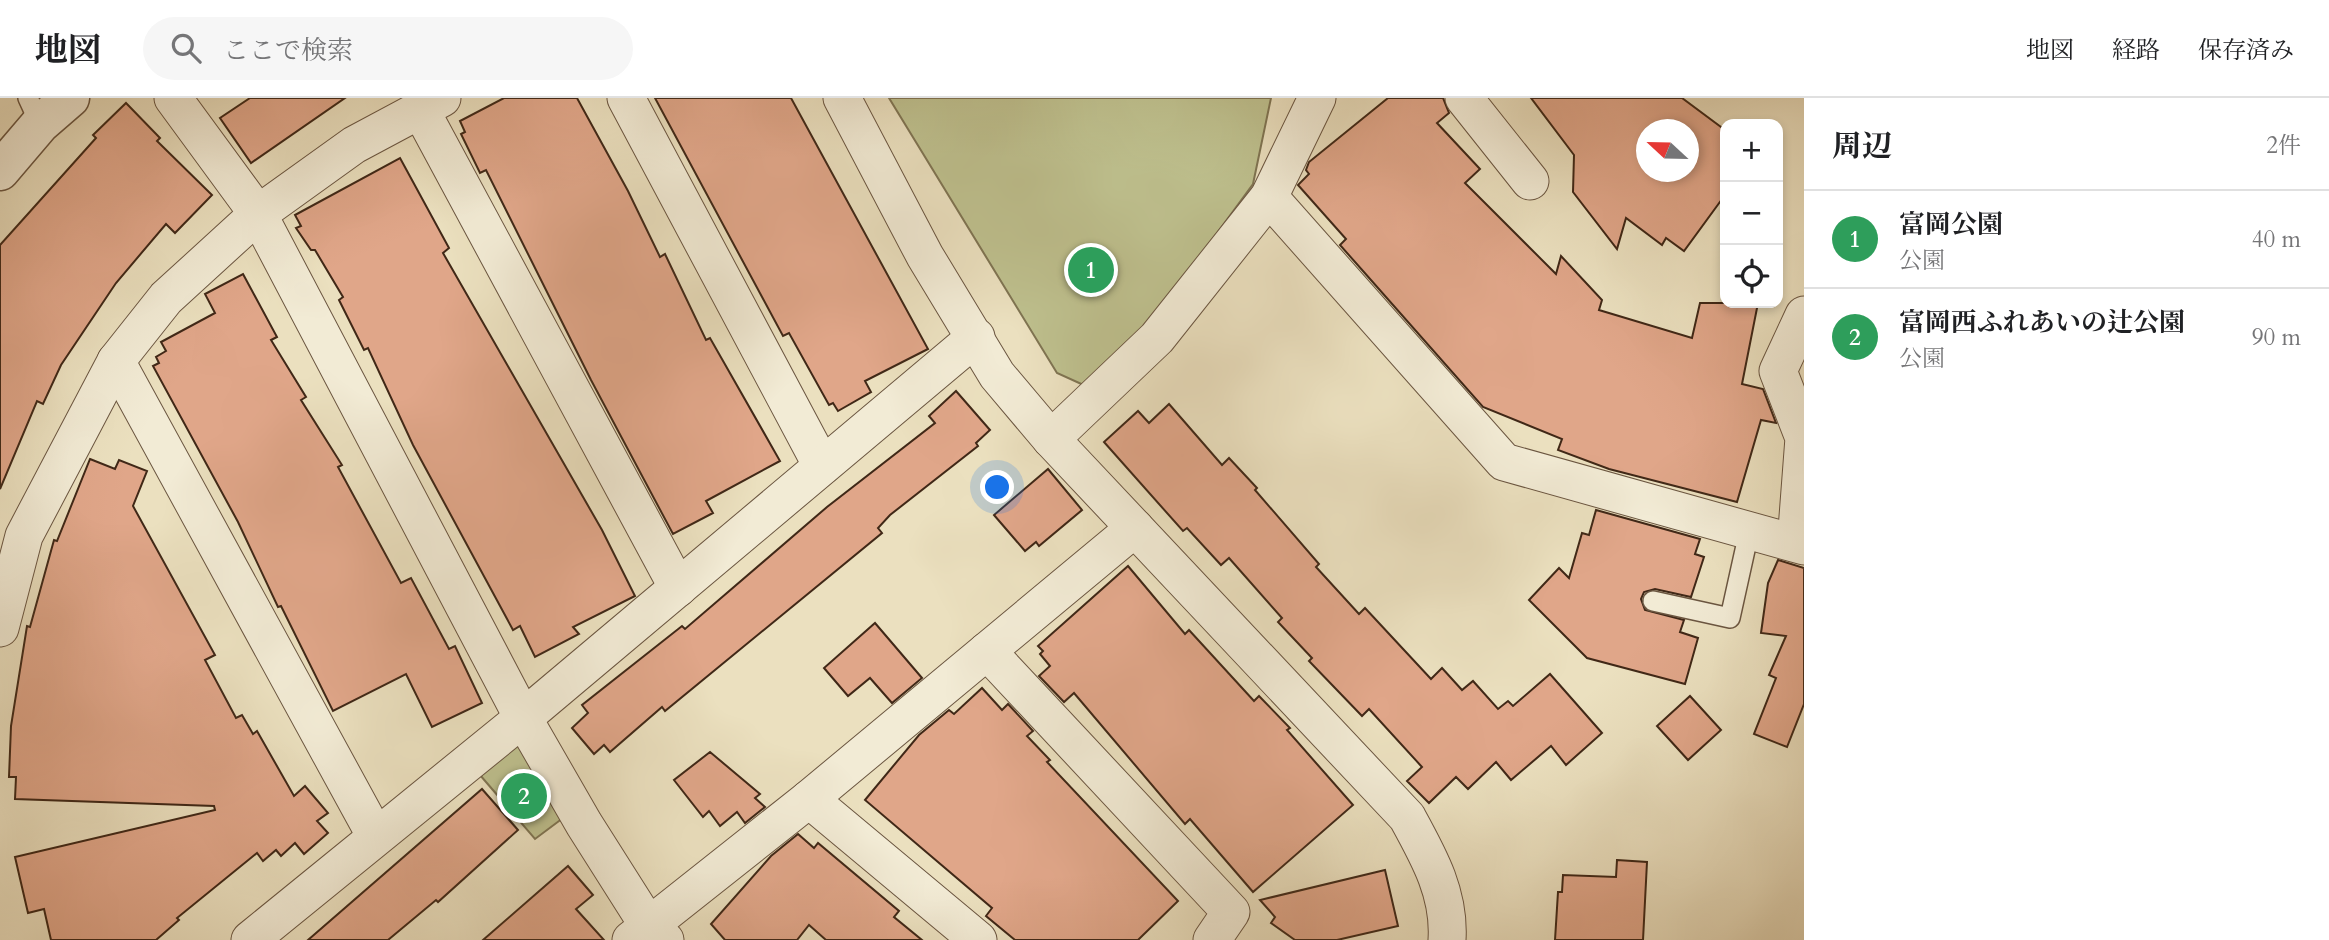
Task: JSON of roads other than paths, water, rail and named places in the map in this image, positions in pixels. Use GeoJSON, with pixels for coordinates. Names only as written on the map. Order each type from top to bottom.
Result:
{"type":"FeatureCollection","features":[{"type":"Feature","properties":{"kind":"street"},"geometry":{"type":"LineString","coordinates":[[0,171],[34,111],[71,98]]}},
{"type":"Feature","properties":{"kind":"street"},"geometry":{"type":"LineString","coordinates":[[173,98],[258,214],[523,718],[648,935],[1135,528]]}},
{"type":"Feature","properties":{"kind":"street"},"geometry":{"type":"LineString","coordinates":[[625,98],[822,466]]}},
{"type":"Feature","properties":{"kind":"street"},"geometry":{"type":"LineString","coordinates":[[842,98],[925,256],[997,375],[1051,439],[1407,817],[1437,873],[1448,919],[1447,940]]}},
{"type":"Feature","properties":{"kind":"street"},"geometry":{"type":"LineString","coordinates":[[1051,439],[1157,338],[1269,197],[1317,98]]}},
{"type":"Feature","properties":{"kind":"street"},"geometry":{"type":"LineString","coordinates":[[1464,98],[1530,181]]}},
{"type":"Feature","properties":{"kind":"street"},"geometry":{"type":"LineString","coordinates":[[0,628],[24,536],[116,362],[166,298],[258,214],[354,145],[431,104],[678,588]]}},
{"type":"Feature","properties":{"kind":"street"},"geometry":{"type":"LineString","coordinates":[[1269,197],[1504,462],[1800,544],[1804,438],[1778,372],[1804,315]]}},
{"type":"Feature","properties":{"kind":"street"},"geometry":{"type":"LineString","coordinates":[[250,940],[375,835],[523,718],[976,337]]}},
{"type":"Feature","properties":{"kind":"street"},"geometry":{"type":"LineString","coordinates":[[116,362],[375,835]]}},
{"type":"Feature","properties":{"kind":"street"},"geometry":{"type":"LineString","coordinates":[[987,651],[1231,912],[1212,940]]}},
{"type":"Feature","properties":{"kind":"street"},"geometry":{"type":"LineString","coordinates":[[809,799],[978,940]]}},
{"type":"Feature","properties":{"kind":"lane"},"geometry":{"type":"LineString","coordinates":[[1653,601],[1730,618],[1749,532]]}},
{"type":"Feature","properties":{"kind":"place","name":"富岡公園"},"geometry":{"type":"Point","coordinates":[1091,270]}},
{"type":"Feature","properties":{"kind":"place","name":"富岡西ふれあいの辻公園"},"geometry":{"type":"Point","coordinates":[524,796]}}]}
